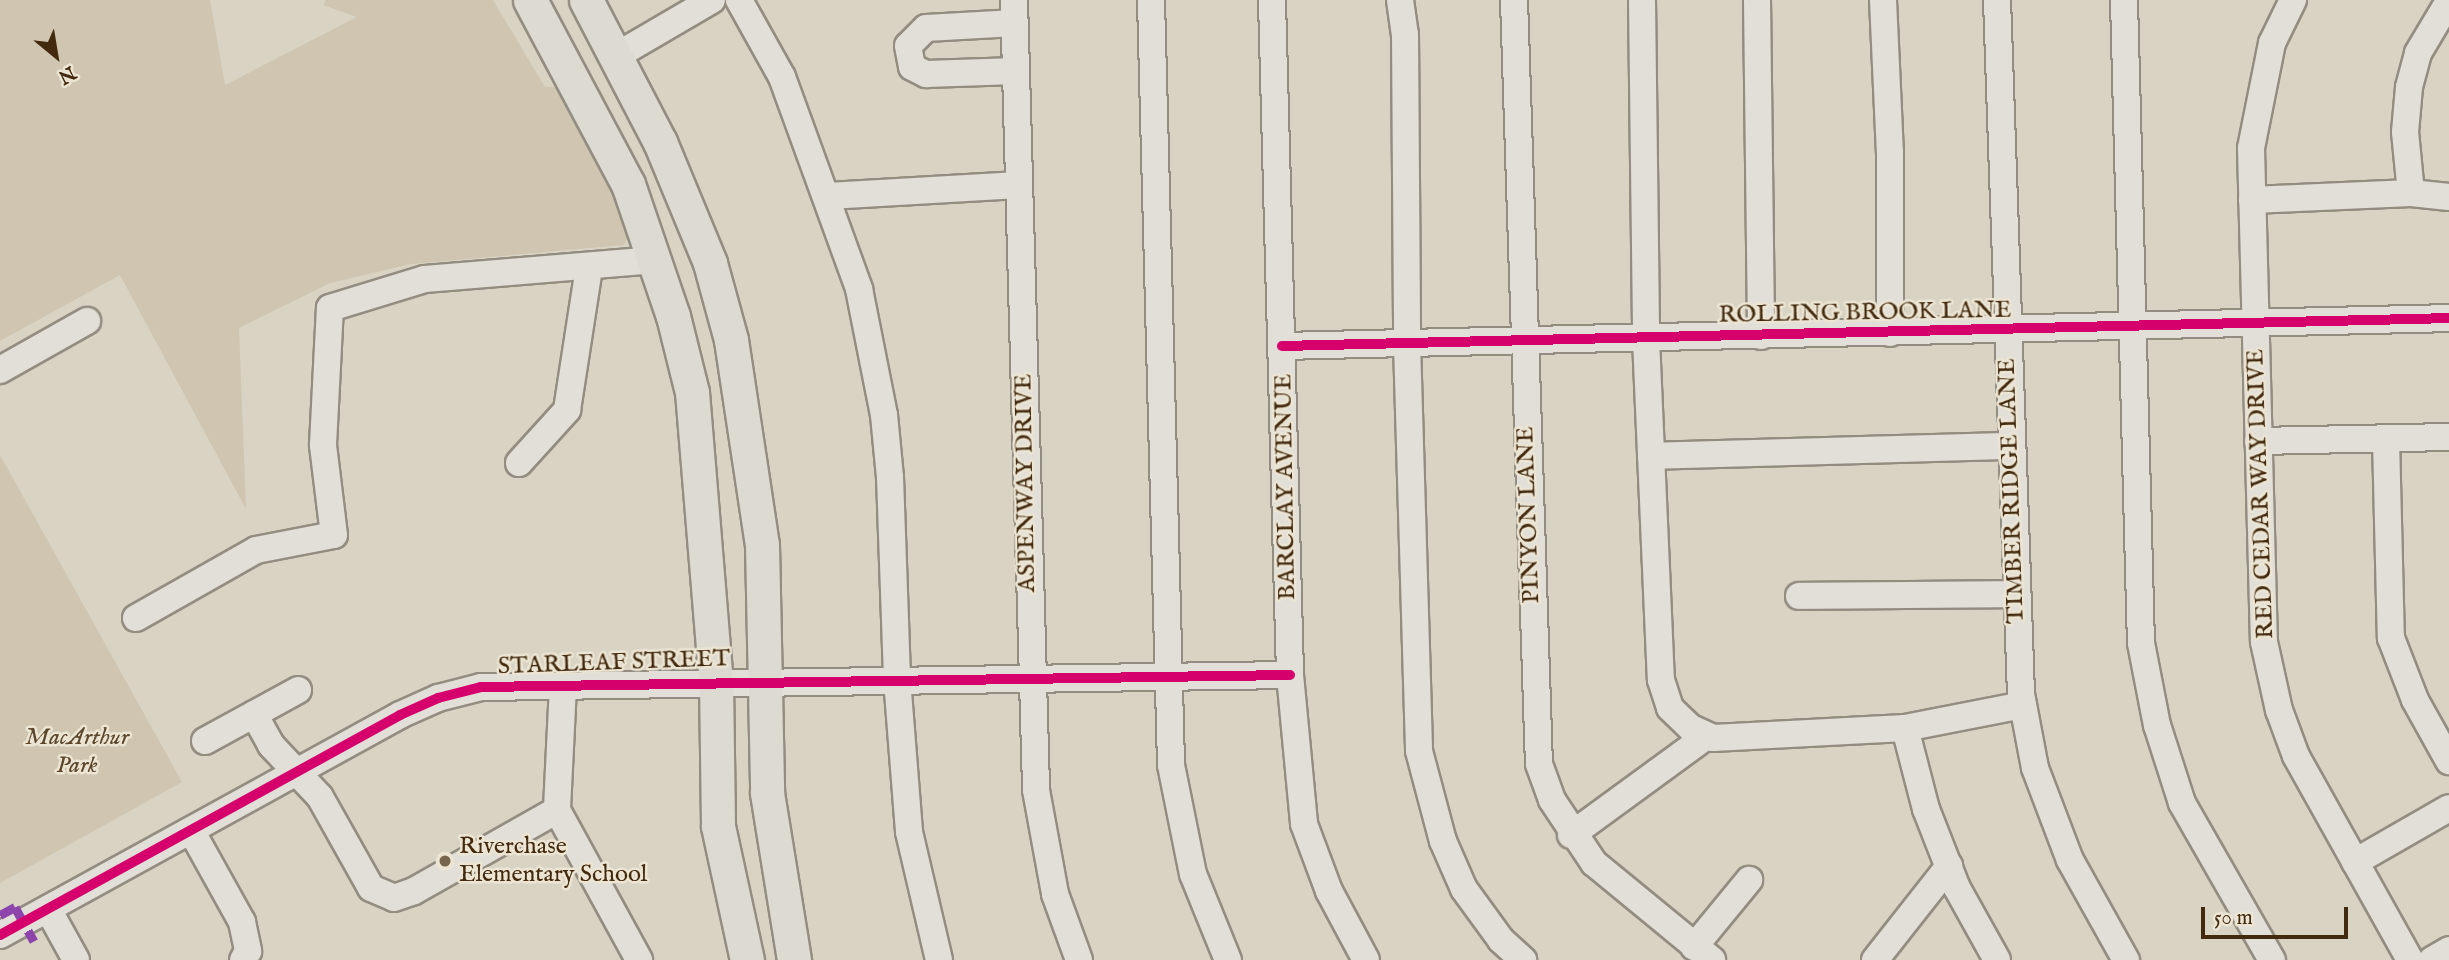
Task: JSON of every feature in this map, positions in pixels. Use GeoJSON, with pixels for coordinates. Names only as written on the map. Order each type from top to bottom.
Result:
{"type":"FeatureCollection","features":[{"type":"Feature","properties":{"kind":"main road"},"geometry":{"type":"LineString","coordinates":[[530,0],[628,184],[655,260],[692,392],[716,681],[718,826],[747,960]]}},
{"type":"Feature","properties":{"kind":"main road"},"geometry":{"type":"LineString","coordinates":[[586,0],[660,142],[710,263],[731,340],[762,545],[767,793],[794,960]]}},
{"type":"Feature","properties":{"kind":"street"},"geometry":{"type":"LineString","coordinates":[[616,56],[712,0]]}},
{"type":"Feature","properties":{"kind":"street"},"geometry":{"type":"LineString","coordinates":[[739,0],[782,77],[828,196],[859,289],[884,415],[897,678],[909,832],[939,960]]}},
{"type":"Feature","properties":{"kind":"street"},"geometry":{"type":"LineString","coordinates":[[1151,0],[1171,765],[1193,874],[1228,960]]}},
{"type":"Feature","properties":{"kind":"street","name":"BARCLAY AVENUE"},"geometry":{"type":"LineString","coordinates":[[1272,0],[1290,675],[1304,824],[1329,891],[1366,960]]}},
{"type":"Feature","properties":{"kind":"street"},"geometry":{"type":"LineString","coordinates":[[1400,0],[1405,34],[1407,344],[1419,751],[1443,841],[1464,889],[1501,940],[1523,960]]}},
{"type":"Feature","properties":{"kind":"street","name":"PINYON LANE"},"geometry":{"type":"LineString","coordinates":[[1514,0],[1539,764],[1571,835],[1594,863],[1703,953]]}},
{"type":"Feature","properties":{"kind":"street"},"geometry":{"type":"LineString","coordinates":[[1642,0],[1646,339],[1661,680],[1670,708],[1707,736]]}},
{"type":"Feature","properties":{"kind":"street"},"geometry":{"type":"LineString","coordinates":[[1757,0],[1761,337]]}},
{"type":"Feature","properties":{"kind":"street"},"geometry":{"type":"LineString","coordinates":[[1883,0],[1890,152],[1890,333]]}},
{"type":"Feature","properties":{"kind":"street","name":"TIMBER RIDGE LANE"},"geometry":{"type":"LineString","coordinates":[[1997,0],[2015,594],[2023,705],[2035,768],[2070,860],[2126,960]]}},
{"type":"Feature","properties":{"kind":"street"},"geometry":{"type":"LineString","coordinates":[[2124,0],[2140,643],[2157,725],[2182,803],[2272,960]]}},
{"type":"Feature","properties":{"kind":"street","name":"RED CEDAR WAY DRIVE"},"geometry":{"type":"LineString","coordinates":[[2293,0],[2272,43],[2251,148],[2264,642],[2280,710],[2296,756],[2410,960]]}},
{"type":"Feature","properties":{"kind":"street"},"geometry":{"type":"LineString","coordinates":[[2411,193],[2405,132],[2409,87],[2418,53],[2449,1]]}},
{"type":"Feature","properties":{"kind":"street"},"geometry":{"type":"LineString","coordinates":[[1015,11],[926,28],[908,46],[912,66],[926,74],[1016,71]]}},
{"type":"Feature","properties":{"kind":"street","name":"ASPENWAY DRIVE"},"geometry":{"type":"LineString","coordinates":[[1015,11],[1035,790],[1055,894],[1079,960]]}},
{"type":"Feature","properties":{"kind":"street"},"geometry":{"type":"LineString","coordinates":[[828,196],[1018,185]]}},
{"type":"Feature","properties":{"kind":"street"},"geometry":{"type":"LineString","coordinates":[[2252,200],[2411,193],[2449,197]]}},
{"type":"Feature","properties":{"kind":"street"},"geometry":{"type":"LineString","coordinates":[[136,618],[256,550],[334,535],[323,445],[330,308],[425,279],[589,268],[655,260]]}},
{"type":"Feature","properties":{"kind":"street"},"geometry":{"type":"LineString","coordinates":[[519,463],[567,410],[589,268]]}},
{"type":"Feature","properties":{"kind":"street","name":"ROLLING BROOK LANE"},"geometry":{"type":"LineString","coordinates":[[1282,346],[1524,343],[2449,318]]}},
{"type":"Feature","properties":{"kind":"street"},"geometry":{"type":"LineString","coordinates":[[0,370],[87,321]]}},
{"type":"Feature","properties":{"kind":"street"},"geometry":{"type":"LineString","coordinates":[[2258,441],[2449,437]]}},
{"type":"Feature","properties":{"kind":"street"},"geometry":{"type":"LineString","coordinates":[[2386,439],[2390,638],[2415,700],[2449,761]]}},
{"type":"Feature","properties":{"kind":"street"},"geometry":{"type":"LineString","coordinates":[[1651,456],[2010,446]]}},
{"type":"Feature","properties":{"kind":"street"},"geometry":{"type":"LineString","coordinates":[[1799,596],[2015,594]]}},
{"type":"Feature","properties":{"kind":"street","name":"STARLEAF STREET"},"geometry":{"type":"LineString","coordinates":[[0,935],[438,698],[481,687],[897,678],[1290,675]]}},
{"type":"Feature","properties":{"kind":"street"},"geometry":{"type":"LineString","coordinates":[[563,686],[557,810],[639,960]]}},
{"type":"Feature","properties":{"kind":"street"},"geometry":{"type":"LineString","coordinates":[[205,741],[298,690]]}},
{"type":"Feature","properties":{"kind":"street"},"geometry":{"type":"LineString","coordinates":[[1571,835],[1707,736],[1905,728],[2023,705]]}},
{"type":"Feature","properties":{"kind":"street"},"geometry":{"type":"LineString","coordinates":[[254,714],[271,745],[320,797],[371,888],[394,898],[414,891],[557,810]]}},
{"type":"Feature","properties":{"kind":"street"},"geometry":{"type":"LineString","coordinates":[[1905,728],[1926,809],[1949,866],[1997,960]]}},
{"type":"Feature","properties":{"kind":"street"},"geometry":{"type":"LineString","coordinates":[[2355,862],[2449,808]]}},
{"type":"Feature","properties":{"kind":"street"},"geometry":{"type":"LineString","coordinates":[[192,832],[242,922],[248,951],[243,960]]}},
{"type":"Feature","properties":{"kind":"street"},"geometry":{"type":"LineString","coordinates":[[1875,960],[1949,866]]}},
{"type":"Feature","properties":{"kind":"street"},"geometry":{"type":"LineString","coordinates":[[1703,953],[1749,880]]}},
{"type":"Feature","properties":{"kind":"street"},"geometry":{"type":"LineString","coordinates":[[48,909],[76,960]]}},
{"type":"Feature","properties":{"kind":"street"},"geometry":{"type":"LineString","coordinates":[[2432,960],[2449,950]]}},
{"type":"Feature","properties":{"kind":"green space"},"geometry":{"type":"Polygon","coordinates":[[[0,0],[210,0],[225,85],[357,17],[323,5],[326,0],[493,0],[545,87],[563,87],[633,222],[624,245],[411,264],[330,283],[239,328],[246,509],[120,275],[0,341],[0,0]]]}},
{"type":"Feature","properties":{"kind":"green space","name":"MacArthur Park"},"geometry":{"type":"Polygon","coordinates":[[[0,455],[182,782],[0,883],[0,455]]]}},
{"type":"Feature","properties":{"kind":"marked path"},"geometry":{"type":"LineString","coordinates":[[0,915],[15,907],[34,941]]}},
{"type":"Feature","properties":{"kind":"cycle path"},"geometry":{"type":"LineString","coordinates":[[1282,346],[2449,318]]}},
{"type":"Feature","properties":{"kind":"cycle path"},"geometry":{"type":"LineString","coordinates":[[0,935],[400,715],[438,698],[481,687],[1290,675]]}},
{"type":"Feature","properties":{"kind":"place","name":"Riverchase Elementary School"},"geometry":{"type":"Point","coordinates":[445,861]}}]}
